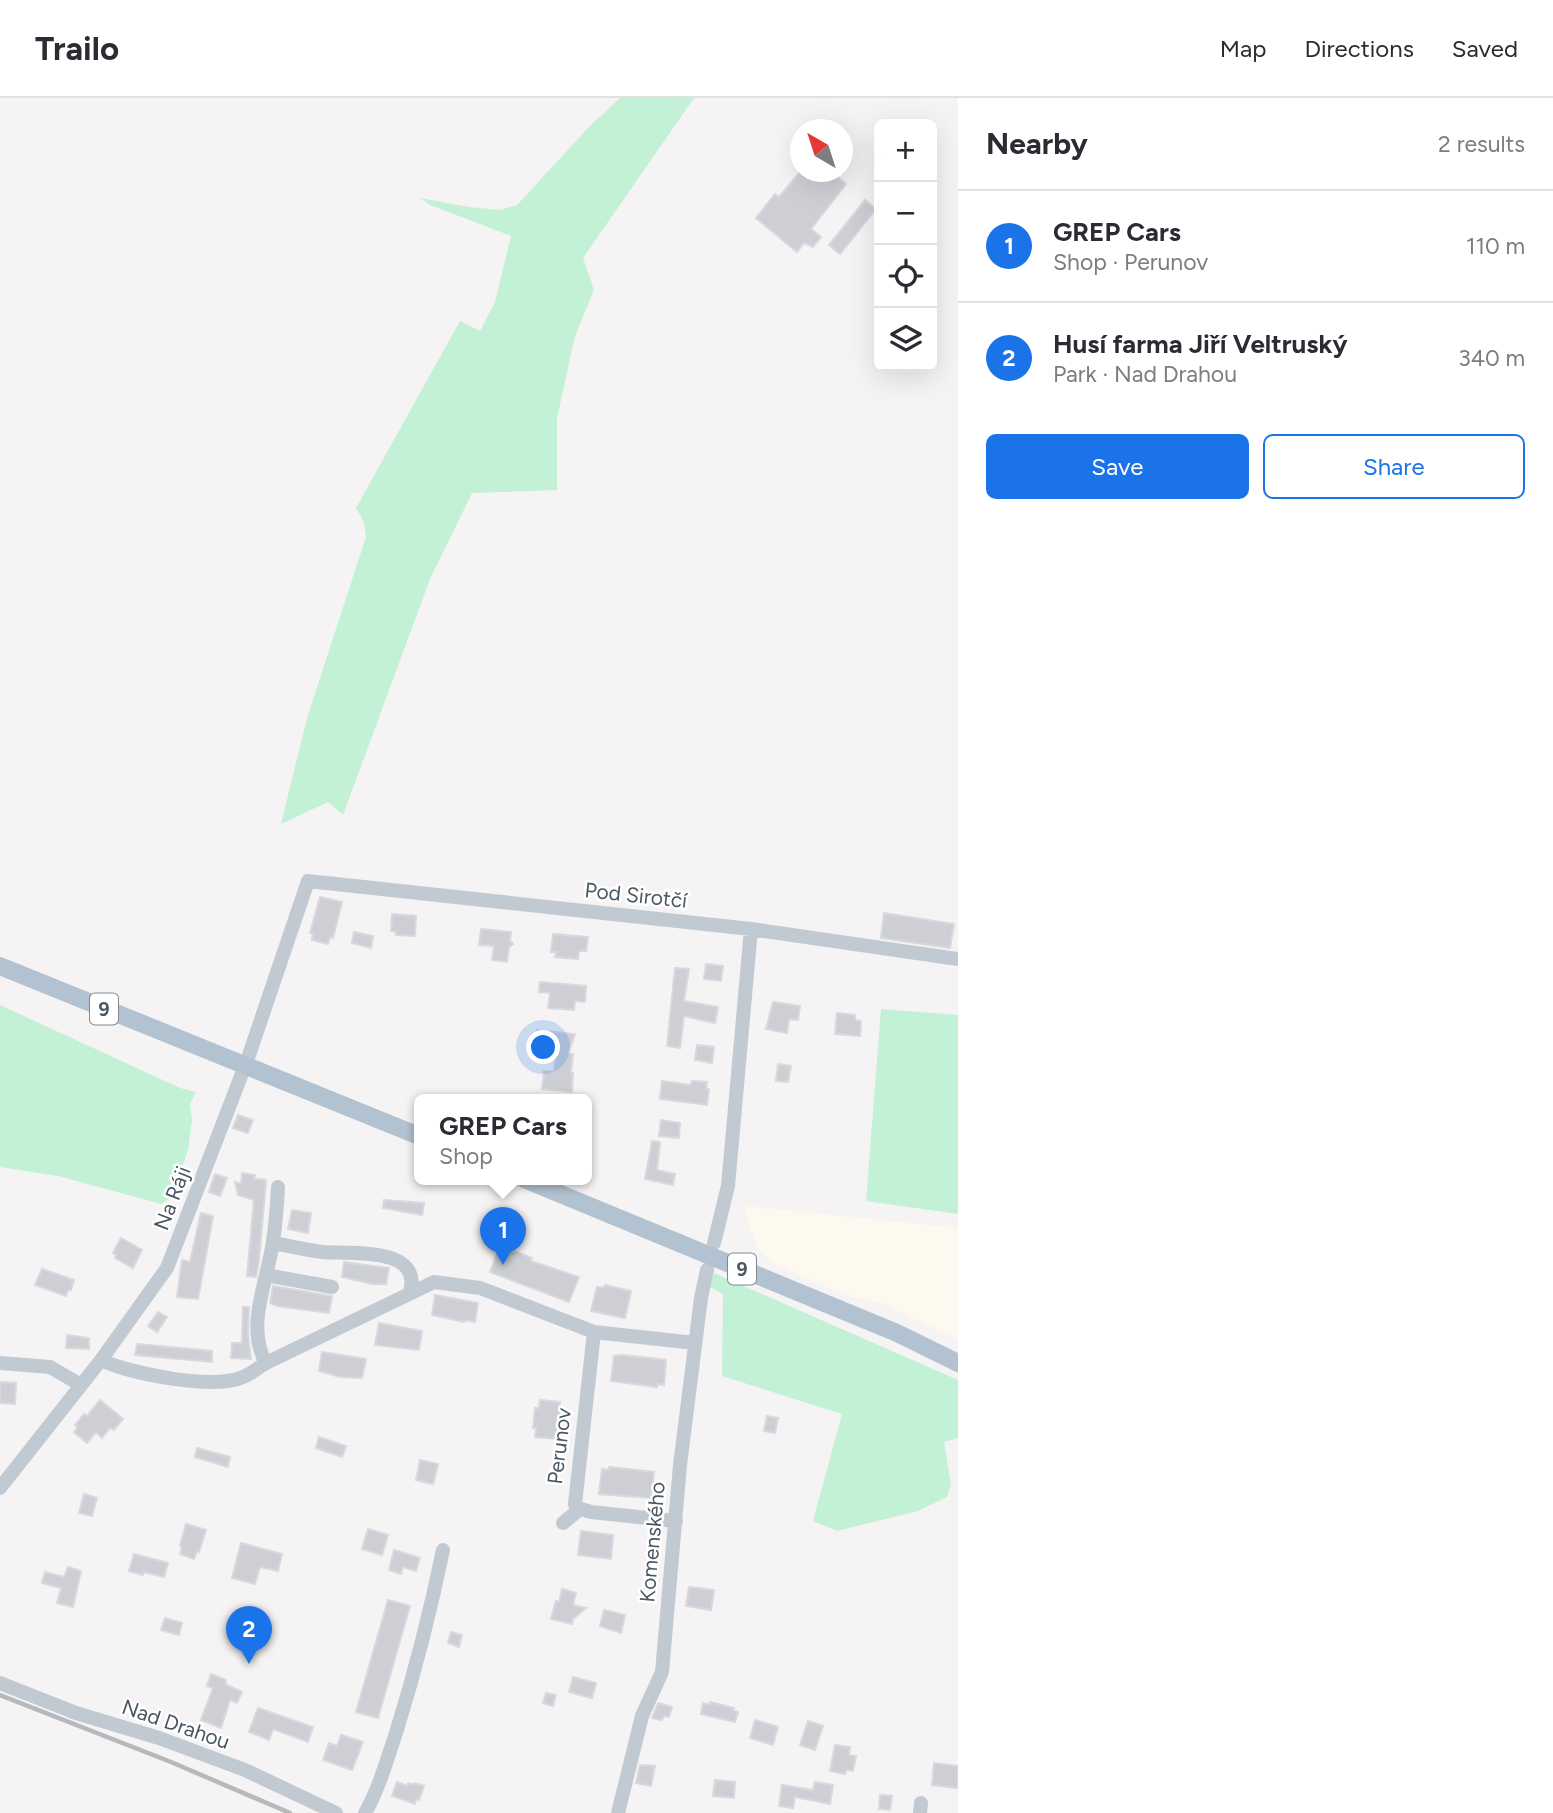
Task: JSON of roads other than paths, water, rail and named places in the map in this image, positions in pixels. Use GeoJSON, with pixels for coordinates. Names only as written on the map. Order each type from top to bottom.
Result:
{"type":"FeatureCollection","features":[{"type":"Feature","properties":{"kind":"main road","name":"9"},"geometry":{"type":"LineString","coordinates":[[0,966],[414,1134]]}},
{"type":"Feature","properties":{"kind":"main road","name":"9"},"geometry":{"type":"LineString","coordinates":[[539,1185],[897,1333],[958,1363]]}},
{"type":"Feature","properties":{"kind":"street","name":"Pod Sirotčí"},"geometry":{"type":"LineString","coordinates":[[308,881],[751,929],[958,959]]}},
{"type":"Feature","properties":{"kind":"street","name":"Na Ráji"},"geometry":{"type":"LineString","coordinates":[[0,1488],[101,1360],[167,1268],[248,1058],[308,881]]}},
{"type":"Feature","properties":{"kind":"street"},"geometry":{"type":"LineString","coordinates":[[714,1243],[728,1186],[751,929]]}},
{"type":"Feature","properties":{"kind":"street"},"geometry":{"type":"LineString","coordinates":[[266,1363],[261,1353],[258,1333],[261,1297],[273,1243],[278,1187]]}},
{"type":"Feature","properties":{"kind":"street"},"geometry":{"type":"LineString","coordinates":[[273,1243],[324,1252],[349,1251],[396,1259],[410,1272],[413,1281],[410,1292]]}},
{"type":"Feature","properties":{"kind":"street","name":"Komenského"},"geometry":{"type":"LineString","coordinates":[[618,1813],[642,1716],[662,1672],[695,1343],[707,1270]]}},
{"type":"Feature","properties":{"kind":"street"},"geometry":{"type":"LineString","coordinates":[[266,1275],[332,1287]]}},
{"type":"Feature","properties":{"kind":"street"},"geometry":{"type":"LineString","coordinates":[[101,1360],[123,1369],[200,1382],[221,1382],[243,1377],[266,1363],[434,1282],[480,1288],[594,1332],[695,1343]]}},
{"type":"Feature","properties":{"kind":"street","name":"Perunov"},"geometry":{"type":"LineString","coordinates":[[594,1332],[574,1499],[580,1509],[676,1521]]}},
{"type":"Feature","properties":{"kind":"street"},"geometry":{"type":"LineString","coordinates":[[0,1363],[50,1367],[81,1385]]}},
{"type":"Feature","properties":{"kind":"street"},"geometry":{"type":"LineString","coordinates":[[563,1523],[580,1509]]}},
{"type":"Feature","properties":{"kind":"street"},"geometry":{"type":"LineString","coordinates":[[365,1813],[386,1763],[416,1670],[443,1550]]}},
{"type":"Feature","properties":{"kind":"street","name":"Nad Drahou"},"geometry":{"type":"LineString","coordinates":[[0,1683],[76,1713],[159,1738],[245,1770],[335,1813]]}},
{"type":"Feature","properties":{"kind":"railway"},"geometry":{"type":"LineString","coordinates":[[0,1695],[171,1762],[290,1813]]}},
{"type":"Feature","properties":{"kind":"place","name":"GREP Cars"},"geometry":{"type":"Point","coordinates":[503,1265]}},
{"type":"Feature","properties":{"kind":"place","name":"Husí farma Jiří Veltruský"},"geometry":{"type":"Point","coordinates":[249,1664]}}]}
